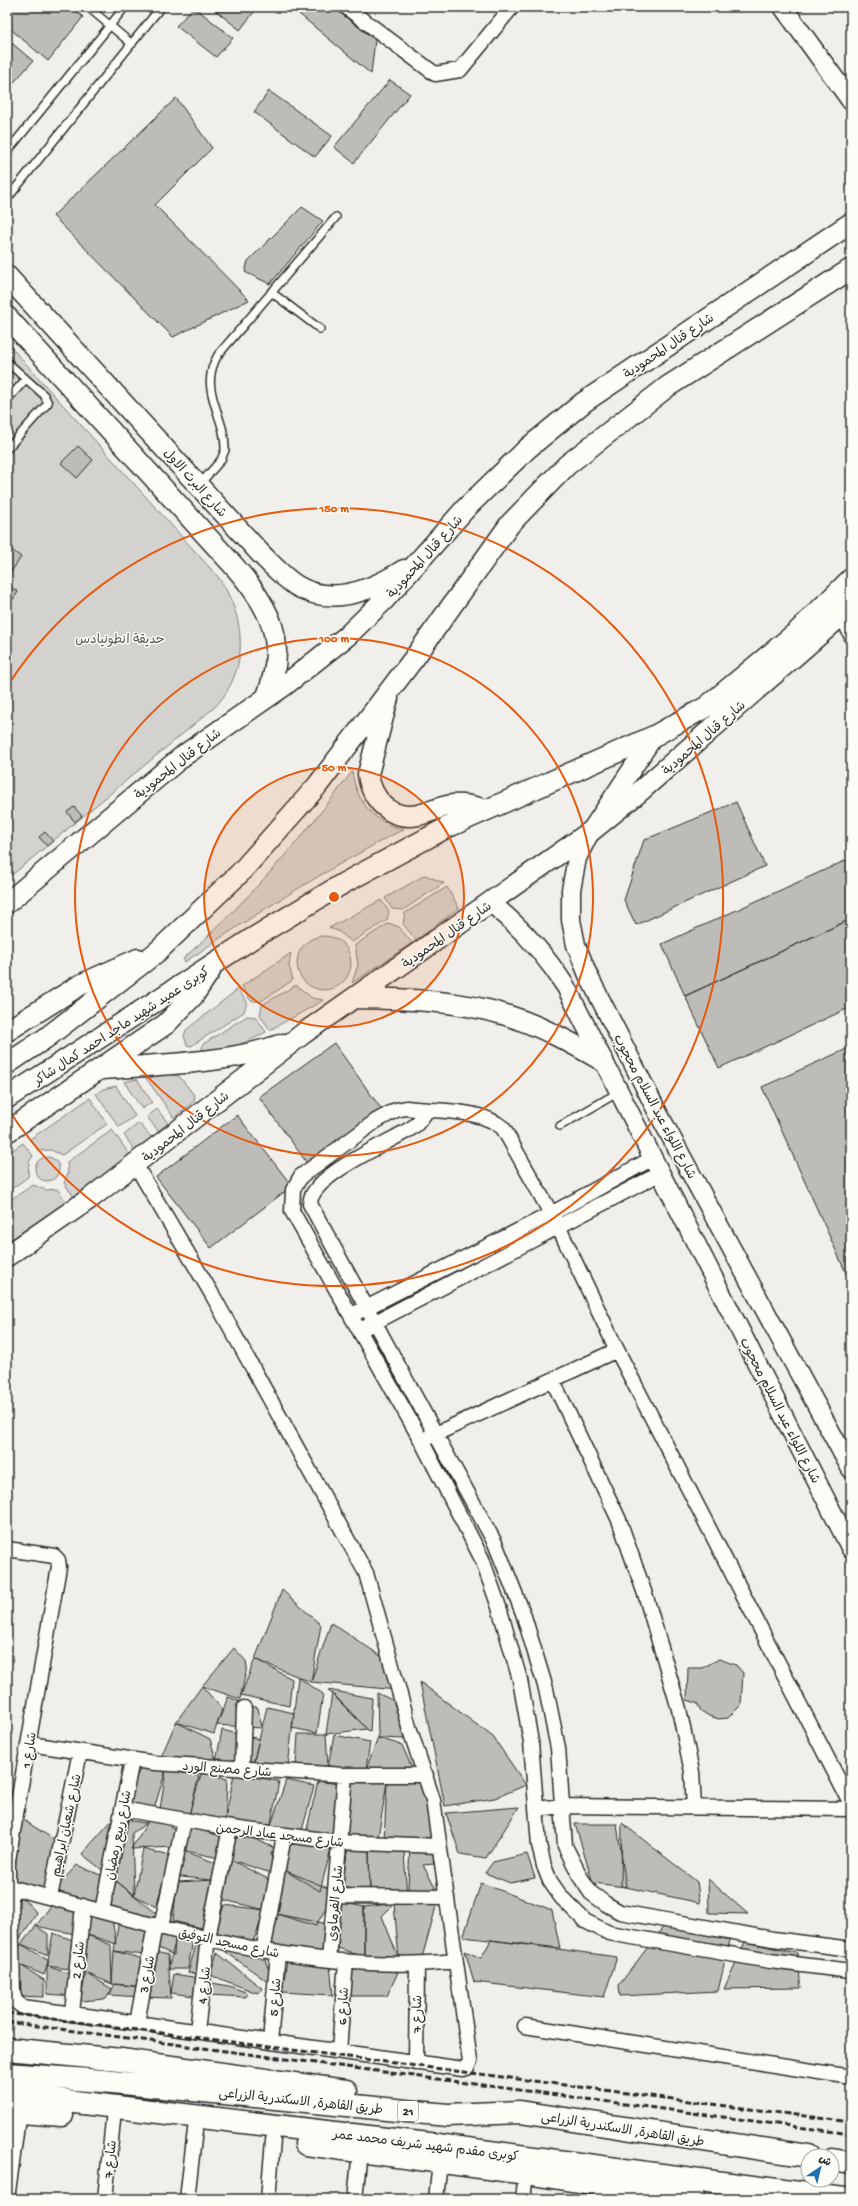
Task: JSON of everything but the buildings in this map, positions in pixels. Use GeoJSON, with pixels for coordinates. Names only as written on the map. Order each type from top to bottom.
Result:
{"type":"FeatureCollection","features":[{"type":"Feature","properties":{"kind":"highway"},"geometry":{"type":"LineString","coordinates":[[7,2049],[121,2060],[502,2112]]}},
{"type":"Feature","properties":{"kind":"highway","name":"طريق القاهرة, الاسكندرية الزراعى"},"geometry":{"type":"LineString","coordinates":[[7,2074],[102,2081],[447,2115],[502,2112],[537,2114],[800,2155]]}},
{"type":"Feature","properties":{"kind":"highway"},"geometry":{"type":"LineString","coordinates":[[11,2105],[113,2120],[526,2172],[694,2199]]}},
{"type":"Feature","properties":{"kind":"highway","name":"كوبرى مقدم شهيد شريف محمد عمر"},"geometry":{"type":"LineString","coordinates":[[11,2105],[429,2144],[844,2199]]}},
{"type":"Feature","properties":{"kind":"highway"},"geometry":{"type":"LineString","coordinates":[[840,2161],[851,2163]]}},
{"type":"Feature","properties":{"kind":"main road","name":"شارع قنال المحمودية"},"geometry":{"type":"LineString","coordinates":[[7,903],[183,756],[267,696],[285,685],[347,636],[384,600],[483,492],[528,448],[584,402],[851,223]]}},
{"type":"Feature","properties":{"kind":"main road"},"geometry":{"type":"LineString","coordinates":[[7,1064],[46,1038],[157,952],[224,888],[279,830],[317,786],[415,657],[510,524],[567,465],[667,386],[851,269]]}},
{"type":"Feature","properties":{"kind":"main road","name":"شارع البرت الاول"},"geometry":{"type":"LineString","coordinates":[[7,276],[198,486],[280,573],[298,586],[321,594],[342,595],[368,590],[421,560]]}},
{"type":"Feature","properties":{"kind":"main road"},"geometry":{"type":"LineString","coordinates":[[7,316],[229,560],[256,594],[274,630],[277,654],[275,676],[267,696]]}},
{"type":"Feature","properties":{"kind":"main road"},"geometry":{"type":"LineString","coordinates":[[23,334],[44,316]]}},
{"type":"Feature","properties":{"kind":"main road","name":"شارع قنال المحمودية"},"geometry":{"type":"LineString","coordinates":[[486,810],[654,736],[706,707],[798,630],[851,579]]}},
{"type":"Feature","properties":{"kind":"main road","name":"شارع قنال المحمودية"},"geometry":{"type":"LineString","coordinates":[[7,1256],[55,1224],[135,1164],[304,1033],[590,832],[638,793],[845,613]]}},
{"type":"Feature","properties":{"kind":"main road"},"geometry":{"type":"LineString","coordinates":[[391,687],[369,764],[369,783],[377,799],[390,811],[407,816],[416,816],[446,806],[460,804],[486,810]]}},
{"type":"Feature","properties":{"kind":"main road","name":"كوبرى عميد شهيد ماجد احمد كمال شاكر"},"geometry":{"type":"LineString","coordinates":[[7,1098],[214,965],[253,938],[344,883],[446,828],[486,810]]}},
{"type":"Feature","properties":{"kind":"main road"},"geometry":{"type":"LineString","coordinates":[[7,1031],[80,985],[111,969],[157,952]]}},
{"type":"Feature","properties":{"kind":"main road"},"geometry":{"type":"LineString","coordinates":[[7,1132],[166,1024],[193,996],[214,965]]}},
{"type":"Feature","properties":{"kind":"main road"},"geometry":{"type":"LineString","coordinates":[[355,998],[440,1002],[485,1009],[528,1022],[566,1040],[603,1061]]}},
{"type":"Feature","properties":{"kind":"main road"},"geometry":{"type":"LineString","coordinates":[[100,1069],[240,1056],[276,1046],[304,1033]]}},
{"type":"Feature","properties":{"kind":"street"},"geometry":{"type":"LineString","coordinates":[[346,7],[435,74],[460,70],[507,9]]}},
{"type":"Feature","properties":{"kind":"street"},"geometry":{"type":"LineString","coordinates":[[783,7],[851,101]]}},
{"type":"Feature","properties":{"kind":"street","name":"شارع اللواء عبد السلام محجوب"},"geometry":{"type":"LineString","coordinates":[[654,736],[590,832],[577,858],[571,890],[571,920],[576,945],[588,975],[657,1111],[851,1469]]}},
{"type":"Feature","properties":{"kind":"street","name":"شارع اللواء عبد السلام محجوب"},"geometry":{"type":"LineString","coordinates":[[491,903],[525,932],[554,968],[657,1165],[851,1549]]}},
{"type":"Feature","properties":{"kind":"street"},"geometry":{"type":"LineString","coordinates":[[851,1804],[617,1350],[554,1220],[510,1139],[496,1122],[475,1115],[406,1108],[396,1110],[350,1139],[301,1176],[293,1190],[292,1211],[421,1440],[471,1536],[490,1580],[520,1680],[531,1742],[539,1845],[550,1881],[561,1897],[585,1921],[609,1932],[770,1960],[851,1971]]}},
{"type":"Feature","properties":{"kind":"street"},"geometry":{"type":"LineString","coordinates":[[427,1110],[412,1128],[345,1166],[321,1183],[311,1194],[310,1204],[373,1323],[436,1434],[495,1543],[523,1612],[552,1713],[558,1748],[564,1839],[573,1864],[592,1893],[606,1904],[620,1912],[772,1939],[851,1949]]}},
{"type":"Feature","properties":{"kind":"street"},"geometry":{"type":"LineString","coordinates":[[72,2013],[462,2070],[469,2066],[433,1800],[426,1775],[409,1728],[371,1590],[363,1567],[214,1296],[135,1164]]}},
{"type":"Feature","properties":{"kind":"street"},"geometry":{"type":"LineString","coordinates":[[360,1330],[554,1220],[657,1165]]}},
{"type":"Feature","properties":{"kind":"street"},"geometry":{"type":"LineString","coordinates":[[292,1211],[310,1204]]}},
{"type":"Feature","properties":{"kind":"street"},"geometry":{"type":"LineString","coordinates":[[351,1316],[554,1220]]}},
{"type":"Feature","properties":{"kind":"street"},"geometry":{"type":"LineString","coordinates":[[421,1440],[553,1381],[617,1350]]}},
{"type":"Feature","properties":{"kind":"street"},"geometry":{"type":"LineString","coordinates":[[553,1381],[619,1520],[646,1597],[679,1710],[692,1772],[694,1808]]}},
{"type":"Feature","properties":{"kind":"street","name":"شارع 1"},"geometry":{"type":"LineString","coordinates":[[7,1549],[54,1556],[58,1560],[59,1567],[30,1744],[8,1860],[9,1887],[12,1898],[13,1994],[16,2002],[23,2006],[72,2013]]}},
{"type":"Feature","properties":{"kind":"street"},"geometry":{"type":"LineString","coordinates":[[242,1769],[244,1708]]}},
{"type":"Feature","properties":{"kind":"street","name":"شارع مصنع الورد"},"geometry":{"type":"LineString","coordinates":[[30,1744],[132,1760],[242,1769],[345,1775],[426,1775]]}},
{"type":"Feature","properties":{"kind":"street","name":"شارع شعبان ابراهيم"},"geometry":{"type":"LineString","coordinates":[[50,1897],[80,1752]]}},
{"type":"Feature","properties":{"kind":"street","name":"شارع ربيع رمضان"},"geometry":{"type":"LineString","coordinates":[[102,1911],[132,1760]]}},
{"type":"Feature","properties":{"kind":"street","name":"شارع الفرماوى"},"geometry":{"type":"LineString","coordinates":[[329,1960],[345,1775]]}},
{"type":"Feature","properties":{"kind":"street"},"geometry":{"type":"LineString","coordinates":[[536,1809],[563,1806],[851,1809]]}},
{"type":"Feature","properties":{"kind":"street","name":"شارع مسجد عباد الرحمن"},"geometry":{"type":"LineString","coordinates":[[122,1809],[184,1821],[284,1836],[339,1842],[440,1846]]}},
{"type":"Feature","properties":{"kind":"street","name":"شارع 3"},"geometry":{"type":"LineString","coordinates":[[136,2023],[184,1821]]}},
{"type":"Feature","properties":{"kind":"street","name":"شارع 4"},"geometry":{"type":"LineString","coordinates":[[197,2031],[208,1938],[230,1828]]}},
{"type":"Feature","properties":{"kind":"street"},"geometry":{"type":"LineString","coordinates":[[263,1951],[284,1836]]}},
{"type":"Feature","properties":{"kind":"street","name":"شارع مسجد التوفيق"},"geometry":{"type":"LineString","coordinates":[[9,1887],[158,1926],[263,1951],[329,1960],[417,1965],[455,1961]]}},
{"type":"Feature","properties":{"kind":"street"},"geometry":{"type":"LineString","coordinates":[[335,1896],[447,1897]]}},
{"type":"Feature","properties":{"kind":"street","name":"شارع 2"},"geometry":{"type":"LineString","coordinates":[[72,2013],[83,1906]]}},
{"type":"Feature","properties":{"kind":"street","name":"شارع 5"},"geometry":{"type":"LineString","coordinates":[[270,2042],[278,1952]]}},
{"type":"Feature","properties":{"kind":"street","name":"شارع 6"},"geometry":{"type":"LineString","coordinates":[[339,2052],[346,1961]]}},
{"type":"Feature","properties":{"kind":"street","name":"شارع 7"},"geometry":{"type":"LineString","coordinates":[[416,2063],[417,1965]]}},
{"type":"Feature","properties":{"kind":"street"},"geometry":{"type":"LineString","coordinates":[[525,2026],[851,2077]]}},
{"type":"Feature","properties":{"kind":"street"},"geometry":{"type":"LineString","coordinates":[[7,2199],[11,2105]]}},
{"type":"Feature","properties":{"kind":"street","name":"شارع 7"},"geometry":{"type":"LineString","coordinates":[[105,2199],[113,2120]]}},
{"type":"Feature","properties":{"kind":"street"},"geometry":{"type":"LineString","coordinates":[[187,2199],[195,2130]]}},
{"type":"Feature","properties":{"kind":"street"},"geometry":{"type":"LineString","coordinates":[[268,2199],[273,2140]]}},
{"type":"Feature","properties":{"kind":"street"},"geometry":{"type":"LineString","coordinates":[[355,2199],[360,2151]]}},
{"type":"Feature","properties":{"kind":"street"},"geometry":{"type":"LineString","coordinates":[[436,2199],[440,2162]]}},
{"type":"Feature","properties":{"kind":"street"},"geometry":{"type":"LineString","coordinates":[[523,2199],[526,2172]]}},
{"type":"Feature","properties":{"kind":"lane"},"geometry":{"type":"LineString","coordinates":[[88,7],[132,44]]}},
{"type":"Feature","properties":{"kind":"lane"},"geometry":{"type":"LineString","coordinates":[[7,152],[125,7]]}},
{"type":"Feature","properties":{"kind":"lane"},"geometry":{"type":"LineString","coordinates":[[7,199],[161,7]]}},
{"type":"Feature","properties":{"kind":"lane"},"geometry":{"type":"LineString","coordinates":[[198,486],[221,460],[225,450],[210,387],[212,364],[271,292],[336,217]]}},
{"type":"Feature","properties":{"kind":"lane"},"geometry":{"type":"LineString","coordinates":[[271,292],[320,329]]}},
{"type":"Feature","properties":{"kind":"lane"},"geometry":{"type":"LineString","coordinates":[[7,362],[46,397],[48,403],[7,449]]}},
{"type":"Feature","properties":{"kind":"lane"},"geometry":{"type":"LineString","coordinates":[[7,400],[26,379]]}},
{"type":"Feature","properties":{"kind":"lane"},"geometry":{"type":"LineString","coordinates":[[845,613],[851,644]]}},
{"type":"Feature","properties":{"kind":"lane"},"geometry":{"type":"LineString","coordinates":[[560,1126],[619,1092]]}},
{"type":"Feature","properties":{"kind":"green space","name":"حديقة انطونيادس"},"geometry":{"type":"Polygon","coordinates":[[[7,343],[219,578],[228,593],[235,610],[239,626],[240,643],[239,660],[234,676],[226,692],[215,707],[7,879],[7,343]]]}},
{"type":"Feature","properties":{"kind":"green space"},"geometry":{"type":"Polygon","coordinates":[[[352,772],[358,793],[369,810],[384,822],[404,829],[292,892],[185,962],[183,959],[229,916],[272,870],[313,822],[352,772]]]}},
{"type":"Feature","properties":{"kind":"green space"},"geometry":{"type":"Polygon","coordinates":[[[425,875],[444,883],[403,910],[392,909],[385,898],[425,875]]]}},
{"type":"Feature","properties":{"kind":"green space"},"geometry":{"type":"Polygon","coordinates":[[[447,887],[459,908],[416,940],[403,924],[405,913],[447,887]]]}},
{"type":"Feature","properties":{"kind":"green space"},"geometry":{"type":"Polygon","coordinates":[[[381,900],[389,911],[387,920],[352,942],[338,931],[329,928],[381,900]]]}},
{"type":"Feature","properties":{"kind":"green space"},"geometry":{"type":"Polygon","coordinates":[[[389,923],[399,927],[412,943],[352,983],[358,965],[355,945],[389,923]]]}},
{"type":"Feature","properties":{"kind":"green space"},"geometry":{"type":"Polygon","coordinates":[[[319,936],[329,936],[339,940],[347,948],[351,958],[351,968],[347,978],[339,986],[329,990],[319,990],[309,986],[301,978],[297,968],[297,958],[301,948],[309,940],[319,936]]]}},
{"type":"Feature","properties":{"kind":"green space"},"geometry":{"type":"Polygon","coordinates":[[[291,953],[289,966],[293,980],[260,1002],[250,1000],[242,986],[291,953]]]}},
{"type":"Feature","properties":{"kind":"green space"},"geometry":{"type":"Polygon","coordinates":[[[296,985],[312,998],[324,1000],[270,1030],[260,1015],[262,1005],[296,985]]]}},
{"type":"Feature","properties":{"kind":"green space"},"geometry":{"type":"Polygon","coordinates":[[[238,989],[247,1002],[244,1012],[191,1046],[187,1045],[184,1036],[186,1030],[238,989]]]}},
{"type":"Feature","properties":{"kind":"green space"},"geometry":{"type":"Polygon","coordinates":[[[247,1016],[256,1017],[266,1032],[234,1047],[208,1052],[202,1050],[203,1044],[247,1016]]]}},
{"type":"Feature","properties":{"kind":"green space"},"geometry":{"type":"Polygon","coordinates":[[[169,1074],[179,1076],[195,1096],[194,1101],[174,1118],[146,1078],[169,1074]]]}},
{"type":"Feature","properties":{"kind":"green space"},"geometry":{"type":"Polygon","coordinates":[[[137,1079],[152,1102],[142,1109],[124,1082],[137,1079]]]}},
{"type":"Feature","properties":{"kind":"green space"},"geometry":{"type":"Polygon","coordinates":[[[116,1086],[135,1116],[119,1127],[96,1094],[103,1089],[116,1086]]]}},
{"type":"Feature","properties":{"kind":"green space"},"geometry":{"type":"Polygon","coordinates":[[[90,1098],[107,1124],[62,1155],[51,1150],[39,1151],[30,1139],[90,1098]]]}},
{"type":"Feature","properties":{"kind":"green space"},"geometry":{"type":"Polygon","coordinates":[[[157,1109],[168,1123],[158,1131],[147,1117],[157,1109]]]}},
{"type":"Feature","properties":{"kind":"green space"},"geometry":{"type":"Polygon","coordinates":[[[139,1123],[152,1138],[135,1151],[124,1135],[139,1123]]]}},
{"type":"Feature","properties":{"kind":"green space"},"geometry":{"type":"Polygon","coordinates":[[[112,1130],[130,1155],[74,1197],[64,1183],[68,1173],[67,1162],[112,1130]]]}},
{"type":"Feature","properties":{"kind":"green space"},"geometry":{"type":"Polygon","coordinates":[[[23,1143],[33,1156],[29,1162],[28,1177],[7,1192],[7,1154],[23,1143]]]}},
{"type":"Feature","properties":{"kind":"green space"},"geometry":{"type":"Polygon","coordinates":[[[47,1157],[52,1158],[58,1164],[58,1174],[52,1180],[47,1181],[42,1180],[36,1174],[35,1169],[36,1164],[42,1158],[47,1157]]]}},
{"type":"Feature","properties":{"kind":"green space"},"geometry":{"type":"Polygon","coordinates":[[[33,1185],[46,1190],[57,1189],[67,1202],[7,1242],[7,1202],[33,1185]]]}},
{"type":"Feature","properties":{"kind":"railway"},"geometry":{"type":"LineString","coordinates":[[7,2013],[851,2122]]}},
{"type":"Feature","properties":{"kind":"railway"},"geometry":{"type":"LineString","coordinates":[[7,2022],[851,2134]]}}]}
